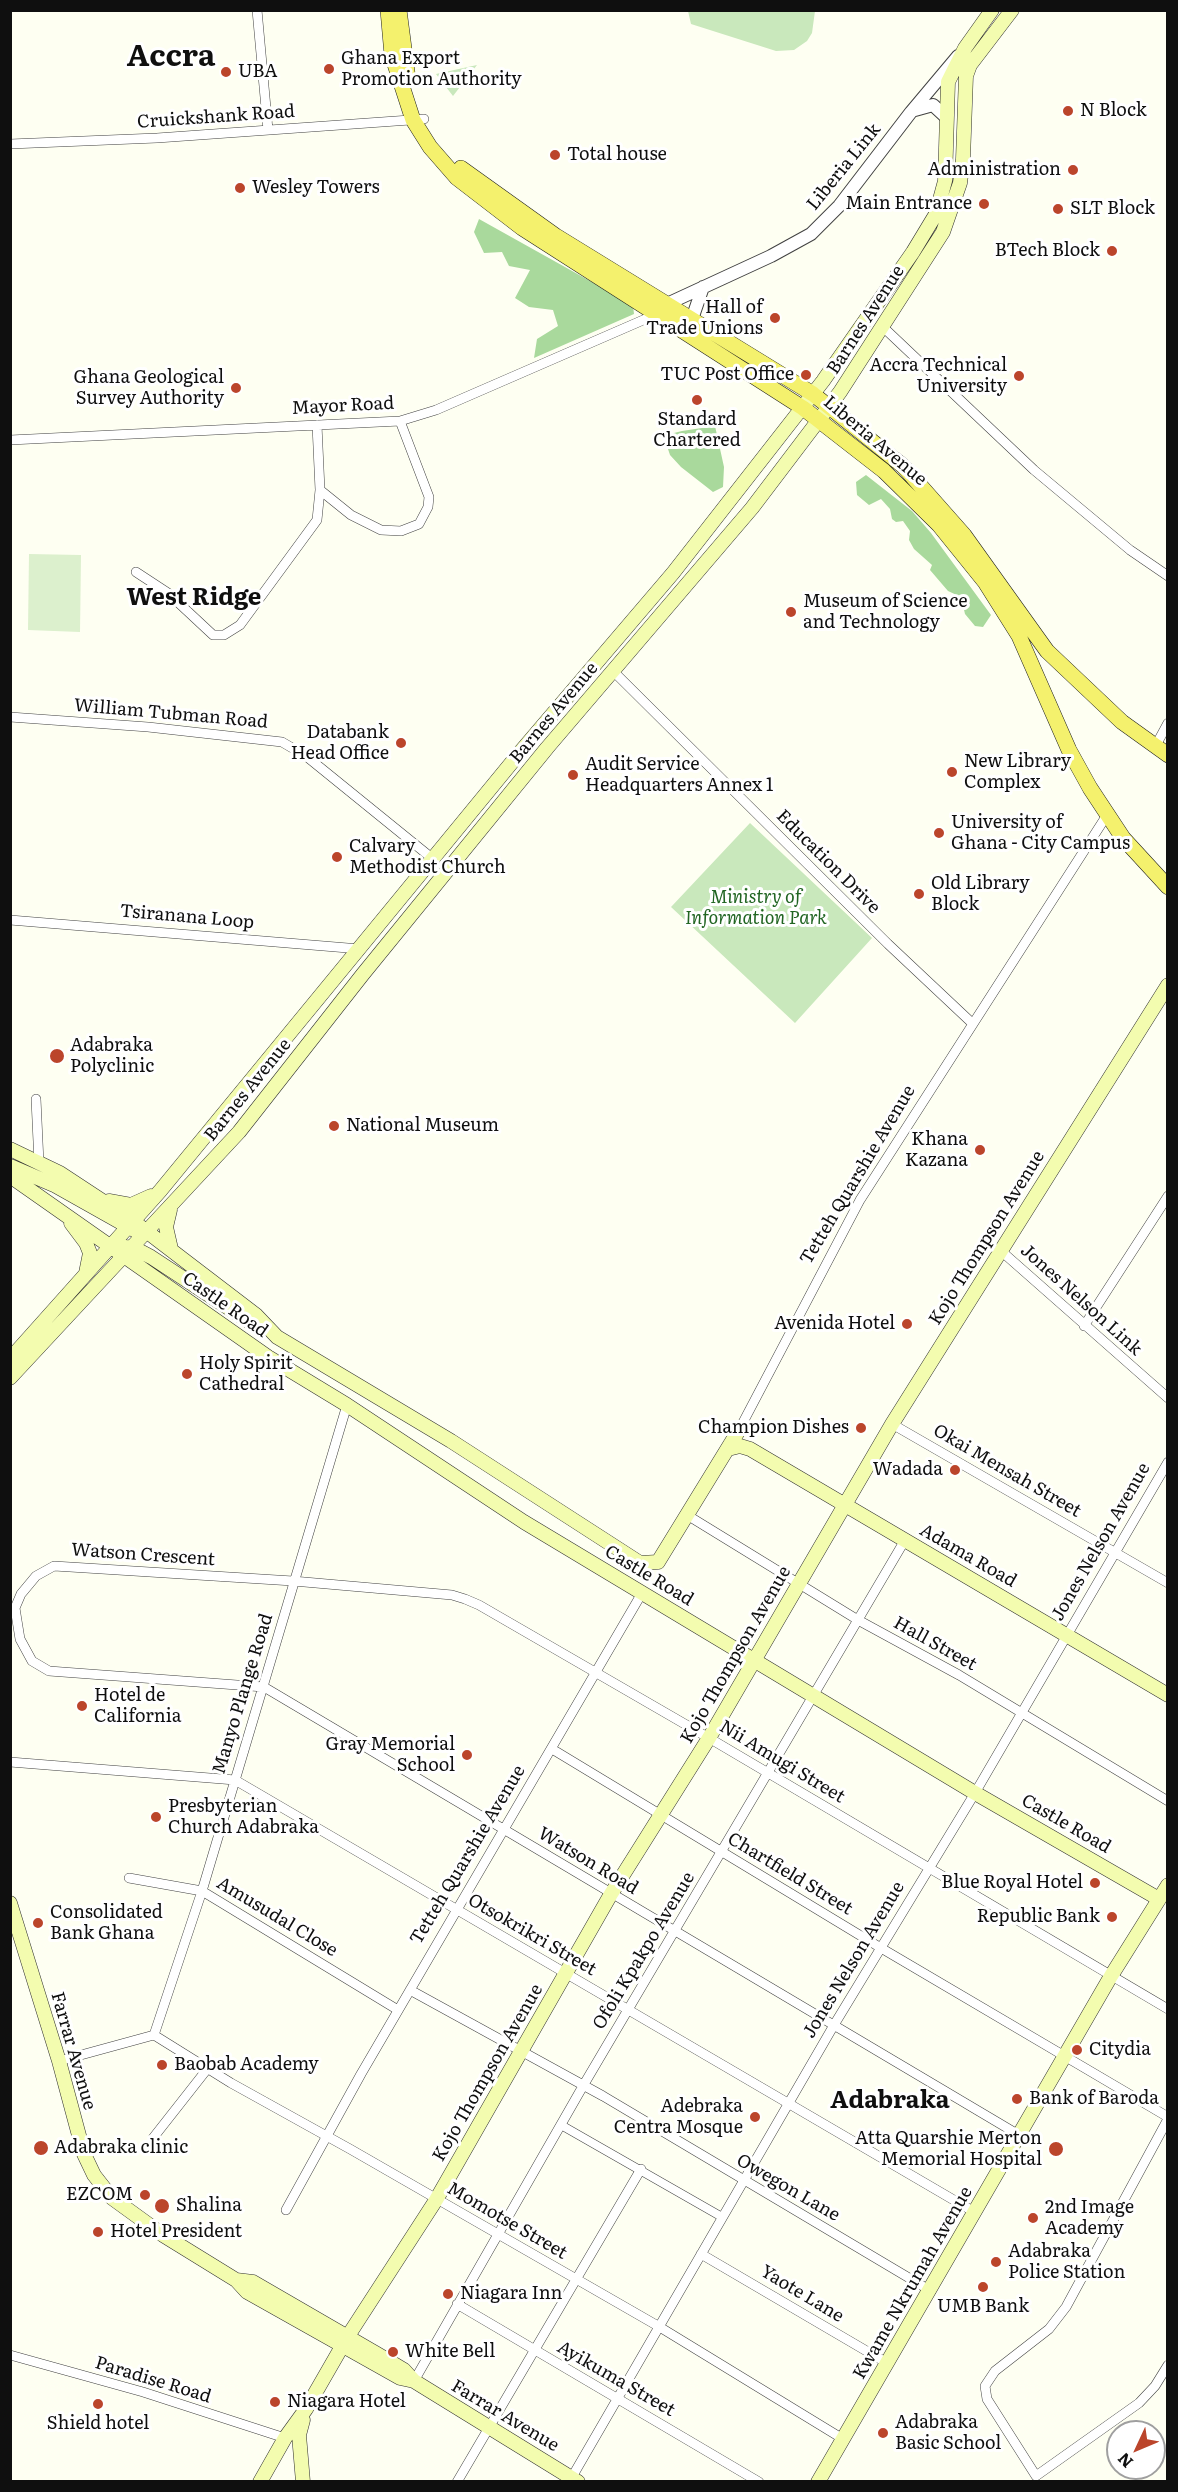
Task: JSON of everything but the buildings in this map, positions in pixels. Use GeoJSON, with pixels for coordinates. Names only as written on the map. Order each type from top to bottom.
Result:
{"type":"FeatureCollection","features":[{"type":"Feature","properties":{"kind":"main road","name":"Liberia Avenue"},"geometry":{"type":"LineString","coordinates":[[388,10],[392,55],[419,120],[473,179],[804,408],[884,471],[939,525],[985,582],[1030,659],[1069,750],[1107,815],[1141,859],[1167,887]]}},
{"type":"Feature","properties":{"kind":"main road","name":"Liberia Avenue"},"geometry":{"type":"LineString","coordinates":[[399,10],[404,59],[419,120]]}},
{"type":"Feature","properties":{"kind":"main road","name":"Barnes Avenue"},"geometry":{"type":"LineString","coordinates":[[10,1359],[160,1191],[433,859],[673,573],[804,408],[913,252],[936,214],[945,181],[948,82],[964,48],[992,10]]}},
{"type":"Feature","properties":{"kind":"main road","name":"Barnes Avenue"},"geometry":{"type":"LineString","coordinates":[[10,1378],[129,1250],[148,1233],[261,1106],[377,956],[613,671],[752,508],[820,420],[935,247],[959,188],[963,159],[966,76],[970,65],[1012,10]]}},
{"type":"Feature","properties":{"kind":"main road","name":"Liberia Avenue"},"geometry":{"type":"LineString","coordinates":[[662,309],[692,319],[813,394],[920,482],[964,535],[1047,651],[1122,722],[1161,751]]}},
{"type":"Feature","properties":{"kind":"main road"},"geometry":{"type":"LineString","coordinates":[[1030,659],[1047,651]]}},
{"type":"Feature","properties":{"kind":"main road","name":"Kojo Thompson Avenue"},"geometry":{"type":"LineString","coordinates":[[306,2409],[345,2342],[436,2200],[611,1894],[709,1738],[892,1424],[1167,985]]}},
{"type":"Feature","properties":{"kind":"main road","name":"Castle Road"},"geometry":{"type":"LineString","coordinates":[[10,1149],[39,1163],[96,1197],[130,1226],[148,1233],[171,1249],[256,1315],[277,1337],[451,1441],[640,1563],[651,1565],[658,1562]]}},
{"type":"Feature","properties":{"kind":"main road"},"geometry":{"type":"LineString","coordinates":[[10,1166],[54,1185],[130,1226],[129,1250],[277,1337]]}},
{"type":"Feature","properties":{"kind":"main road","name":"Castle Road"},"geometry":{"type":"LineString","coordinates":[[10,1176],[111,1246],[129,1250],[144,1271],[268,1357],[347,1405],[524,1522],[975,1793],[1163,1901]]}},
{"type":"Feature","properties":{"kind":"main road"},"geometry":{"type":"LineString","coordinates":[[96,1197],[130,1205],[160,1191]]}},
{"type":"Feature","properties":{"kind":"main road"},"geometry":{"type":"LineString","coordinates":[[170,1208],[166,1227],[171,1249]]}},
{"type":"Feature","properties":{"kind":"main road"},"geometry":{"type":"LineString","coordinates":[[63,1212],[88,1248],[90,1263],[84,1277]]}},
{"type":"Feature","properties":{"kind":"main road"},"geometry":{"type":"LineString","coordinates":[[101,1282],[123,1270],[144,1271]]}},
{"type":"Feature","properties":{"kind":"main road","name":"Tetteh Quarshie Avenue"},"geometry":{"type":"LineString","coordinates":[[658,1562],[739,1430]]}},
{"type":"Feature","properties":{"kind":"main road","name":"Adama Road"},"geometry":{"type":"LineString","coordinates":[[739,1430],[750,1449],[1167,1695]]}},
{"type":"Feature","properties":{"kind":"main road"},"geometry":{"type":"LineString","coordinates":[[728,1449],[740,1446],[750,1449]]}},
{"type":"Feature","properties":{"kind":"main road"},"geometry":{"type":"LineString","coordinates":[[524,1522],[538,1499]]}},
{"type":"Feature","properties":{"kind":"main road","name":"Kwame Nkrumah Avenue"},"geometry":{"type":"LineString","coordinates":[[819,2481],[931,2291],[1111,1976],[1163,1901],[1167,1885]]}},
{"type":"Feature","properties":{"kind":"main road","name":"Farrar Avenue"},"geometry":{"type":"LineString","coordinates":[[10,1904],[60,2061],[84,2154],[94,2175],[112,2198],[163,2235],[236,2280],[253,2282],[400,2378],[414,2380],[575,2479]]}},
{"type":"Feature","properties":{"kind":"main road"},"geometry":{"type":"LineString","coordinates":[[260,2481],[285,2438],[306,2409]]}},
{"type":"Feature","properties":{"kind":"main road"},"geometry":{"type":"LineString","coordinates":[[303,2481],[299,2435],[306,2409]]}},
{"type":"Feature","properties":{"kind":"street"},"geometry":{"type":"LineString","coordinates":[[256,10],[268,130]]}},
{"type":"Feature","properties":{"kind":"street","name":"Liberia Link"},"geometry":{"type":"LineString","coordinates":[[662,309],[811,234],[839,206],[911,111],[964,48]]}},
{"type":"Feature","properties":{"kind":"street"},"geometry":{"type":"LineString","coordinates":[[911,111],[926,105],[933,105],[946,117]]}},
{"type":"Feature","properties":{"kind":"street","name":"Cruickshank Road"},"geometry":{"type":"LineString","coordinates":[[10,144],[158,138],[419,120]]}},
{"type":"Feature","properties":{"kind":"street"},"geometry":{"type":"LineString","coordinates":[[692,319],[703,287]]}},
{"type":"Feature","properties":{"kind":"street","name":"Mayor Road"},"geometry":{"type":"LineString","coordinates":[[10,440],[400,421],[436,410],[662,309]]}},
{"type":"Feature","properties":{"kind":"street"},"geometry":{"type":"LineString","coordinates":[[883,327],[1034,470],[1123,544],[1167,576]]}},
{"type":"Feature","properties":{"kind":"street"},"geometry":{"type":"LineString","coordinates":[[320,490],[351,515],[381,530],[401,531],[419,524],[428,507],[429,497],[400,421]]}},
{"type":"Feature","properties":{"kind":"street"},"geometry":{"type":"LineString","coordinates":[[136,572],[168,593],[209,633],[224,635],[247,617],[317,520],[320,490],[317,425]]}},
{"type":"Feature","properties":{"kind":"street","name":"Education Drive"},"geometry":{"type":"LineString","coordinates":[[613,671],[888,944],[972,1023]]}},
{"type":"Feature","properties":{"kind":"street","name":"William Tubman Road"},"geometry":{"type":"LineString","coordinates":[[10,717],[160,728],[282,742],[306,756],[433,859]]}},
{"type":"Feature","properties":{"kind":"street"},"geometry":{"type":"LineString","coordinates":[[1161,751],[1167,723]]}},
{"type":"Feature","properties":{"kind":"street","name":"Tetteh Quarshie Avenue"},"geometry":{"type":"LineString","coordinates":[[739,1430],[860,1200],[1107,815]]}},
{"type":"Feature","properties":{"kind":"street","name":"Tsiranana Loop"},"geometry":{"type":"LineString","coordinates":[[10,920],[360,949]]}},
{"type":"Feature","properties":{"kind":"street"},"geometry":{"type":"LineString","coordinates":[[36,1099],[39,1163]]}},
{"type":"Feature","properties":{"kind":"street"},"geometry":{"type":"LineString","coordinates":[[1084,1326],[1167,1196]]}},
{"type":"Feature","properties":{"kind":"street","name":"Jones Nelson Link"},"geometry":{"type":"LineString","coordinates":[[1000,1250],[1167,1398]]}},
{"type":"Feature","properties":{"kind":"street","name":"Manyo Plange Road"},"geometry":{"type":"LineString","coordinates":[[154,2035],[202,1891],[347,1405]]}},
{"type":"Feature","properties":{"kind":"street","name":"Okai Mensah Street"},"geometry":{"type":"LineString","coordinates":[[892,1424],[1167,1583]]}},
{"type":"Feature","properties":{"kind":"street","name":"Jones Nelson Avenue"},"geometry":{"type":"LineString","coordinates":[[575,2479],[658,2326],[834,2025],[975,1793],[1066,1635],[1117,1554],[1167,1462]]}},
{"type":"Feature","properties":{"kind":"street","name":"Hall Street"},"geometry":{"type":"LineString","coordinates":[[687,1515],[858,1620],[1021,1713],[1167,1801]]}},
{"type":"Feature","properties":{"kind":"street","name":"Ofoli Kpakpo Avenue"},"geometry":{"type":"LineString","coordinates":[[414,2380],[628,2010],[770,1773],[813,1694],[905,1540]]}},
{"type":"Feature","properties":{"kind":"street","name":"Watson Crescent"},"geometry":{"type":"LineString","coordinates":[[264,1687],[50,1671],[32,1661],[20,1639],[15,1608],[21,1594],[36,1576],[54,1566],[293,1581]]}},
{"type":"Feature","properties":{"kind":"street","name":"Nii Amugi Street"},"geometry":{"type":"LineString","coordinates":[[293,1581],[452,1595],[479,1605],[770,1773],[1167,2009]]}},
{"type":"Feature","properties":{"kind":"street","name":"Tetteh Quarshie Avenue"},"geometry":{"type":"LineString","coordinates":[[286,2210],[398,2010],[642,1593]]}},
{"type":"Feature","properties":{"kind":"street","name":"Watson Road"},"geometry":{"type":"LineString","coordinates":[[264,1687],[1019,2135]]}},
{"type":"Feature","properties":{"kind":"street","name":"Chartfield Street"},"geometry":{"type":"LineString","coordinates":[[552,1749],[1167,2118]]}},
{"type":"Feature","properties":{"kind":"street","name":"Otsokrikri Street"},"geometry":{"type":"LineString","coordinates":[[10,1762],[235,1780],[567,1973],[787,2105],[976,2213]]}},
{"type":"Feature","properties":{"kind":"street","name":"Amusudal Close"},"geometry":{"type":"LineString","coordinates":[[129,1878],[202,1891],[398,2010]]}},
{"type":"Feature","properties":{"kind":"street","name":"Owegon Lane"},"geometry":{"type":"LineString","coordinates":[[410,1990],[522,2050],[931,2291]]}},
{"type":"Feature","properties":{"kind":"street"},"geometry":{"type":"LineString","coordinates":[[60,2061],[154,2035]]}},
{"type":"Feature","properties":{"kind":"street","name":"Momotse Street"},"geometry":{"type":"LineString","coordinates":[[154,2035],[436,2200],[500,2234],[658,2326],[843,2439]]}},
{"type":"Feature","properties":{"kind":"street"},"geometry":{"type":"LineString","coordinates":[[153,2138],[208,2068]]}},
{"type":"Feature","properties":{"kind":"street"},"geometry":{"type":"LineString","coordinates":[[1167,2118],[1066,2307],[1041,2336],[995,2371],[985,2386],[987,2399],[1036,2476],[1139,2403],[1155,2386],[1167,2365]]}},
{"type":"Feature","properties":{"kind":"street"},"geometry":{"type":"LineString","coordinates":[[561,2125],[722,2217]]}},
{"type":"Feature","properties":{"kind":"street"},"geometry":{"type":"LineString","coordinates":[[457,2481],[641,2169]]}},
{"type":"Feature","properties":{"kind":"street","name":"Yaote Lane"},"geometry":{"type":"LineString","coordinates":[[701,2253],[887,2363]]}},
{"type":"Feature","properties":{"kind":"street","name":"Ayikuma Street"},"geometry":{"type":"LineString","coordinates":[[457,2304],[759,2481]]}},
{"type":"Feature","properties":{"kind":"street","name":"Paradise Road"},"geometry":{"type":"LineString","coordinates":[[10,2355],[143,2392],[285,2438]]}},
{"type":"Feature","properties":{"kind":"green space"},"geometry":{"type":"Polygon","coordinates":[[[688,10],[815,11],[812,33],[807,41],[794,50],[776,51],[691,24],[688,10]]]}},
{"type":"Feature","properties":{"kind":"green space"},"geometry":{"type":"Polygon","coordinates":[[[477,65],[453,96],[436,74],[477,65]]]}},
{"type":"Feature","properties":{"kind":"green space"},"geometry":{"type":"Polygon","coordinates":[[[479,219],[633,305],[634,314],[534,358],[537,339],[558,326],[553,310],[529,307],[515,298],[530,270],[509,266],[502,252],[484,253],[474,232],[479,219]]]}},
{"type":"Feature","properties":{"kind":"green space"},"geometry":{"type":"Polygon","coordinates":[[[715,426],[724,467],[723,487],[713,492],[681,467],[670,455],[665,440],[670,434],[715,426]]]}},
{"type":"Feature","properties":{"kind":"green space"},"geometry":{"type":"Polygon","coordinates":[[[866,475],[912,511],[931,533],[991,615],[983,627],[975,626],[965,614],[961,597],[948,591],[930,570],[932,565],[914,549],[909,540],[910,531],[903,521],[896,522],[892,519],[890,509],[881,499],[869,505],[857,495],[856,482],[866,475]]]}},
{"type":"Feature","properties":{"kind":"green space"},"geometry":{"type":"Polygon","coordinates":[[[29,554],[81,555],[80,632],[28,630],[29,554]]]}},
{"type":"Feature","properties":{"kind":"green space","name":"Ministry of Information Park"},"geometry":{"type":"Polygon","coordinates":[[[750,823],[872,938],[795,1023],[671,907],[750,823]]]}},
{"type":"Feature","properties":{"kind":"place","name":"Ghana Export Promotion Authority"},"geometry":{"type":"Point","coordinates":[329,69]}},
{"type":"Feature","properties":{"kind":"place","name":"UBA"},"geometry":{"type":"Point","coordinates":[226,72]}},
{"type":"Feature","properties":{"kind":"place","name":"N Block"},"geometry":{"type":"Point","coordinates":[1068,111]}},
{"type":"Feature","properties":{"kind":"place","name":"Total house"},"geometry":{"type":"Point","coordinates":[555,155]}},
{"type":"Feature","properties":{"kind":"place","name":"Administration"},"geometry":{"type":"Point","coordinates":[1073,170]}},
{"type":"Feature","properties":{"kind":"place","name":"Wesley Towers"},"geometry":{"type":"Point","coordinates":[240,188]}},
{"type":"Feature","properties":{"kind":"place","name":"Main Entrance"},"geometry":{"type":"Point","coordinates":[984,204]}},
{"type":"Feature","properties":{"kind":"place","name":"SLT Block"},"geometry":{"type":"Point","coordinates":[1058,209]}},
{"type":"Feature","properties":{"kind":"place","name":"BTech Block"},"geometry":{"type":"Point","coordinates":[1112,251]}},
{"type":"Feature","properties":{"kind":"place","name":"Hall of Trade Unions"},"geometry":{"type":"Point","coordinates":[775,318]}},
{"type":"Feature","properties":{"kind":"place","name":"TUC Post Office"},"geometry":{"type":"Point","coordinates":[806,375]}},
{"type":"Feature","properties":{"kind":"place","name":"Accra Technical University"},"geometry":{"type":"Point","coordinates":[1019,376]}},
{"type":"Feature","properties":{"kind":"place","name":"Ghana Geological Survey Authority"},"geometry":{"type":"Point","coordinates":[236,388]}},
{"type":"Feature","properties":{"kind":"place","name":"Standard Chartered"},"geometry":{"type":"Point","coordinates":[697,400]}},
{"type":"Feature","properties":{"kind":"place","name":"Museum of Science and Technology"},"geometry":{"type":"Point","coordinates":[791,612]}},
{"type":"Feature","properties":{"kind":"place","name":"Databank Head Office"},"geometry":{"type":"Point","coordinates":[401,743]}},
{"type":"Feature","properties":{"kind":"place","name":"New Library Complex"},"geometry":{"type":"Point","coordinates":[952,772]}},
{"type":"Feature","properties":{"kind":"place","name":"Audit Service Headquarters Annex 1"},"geometry":{"type":"Point","coordinates":[573,775]}},
{"type":"Feature","properties":{"kind":"place","name":"University of Ghana - City Campus"},"geometry":{"type":"Point","coordinates":[939,833]}},
{"type":"Feature","properties":{"kind":"place","name":"Calvary Methodist Church"},"geometry":{"type":"Point","coordinates":[337,857]}},
{"type":"Feature","properties":{"kind":"place","name":"Old Library Block"},"geometry":{"type":"Point","coordinates":[919,894]}},
{"type":"Feature","properties":{"kind":"place","name":"Adabraka Polyclinic"},"geometry":{"type":"Point","coordinates":[57,1056]}},
{"type":"Feature","properties":{"kind":"place","name":"National Museum"},"geometry":{"type":"Point","coordinates":[334,1126]}},
{"type":"Feature","properties":{"kind":"place","name":"Khana Kazana"},"geometry":{"type":"Point","coordinates":[980,1150]}},
{"type":"Feature","properties":{"kind":"place","name":"Avenida Hotel"},"geometry":{"type":"Point","coordinates":[907,1324]}},
{"type":"Feature","properties":{"kind":"place","name":"Holy Spirit Cathedral"},"geometry":{"type":"Point","coordinates":[187,1374]}},
{"type":"Feature","properties":{"kind":"place","name":"Champion Dishes"},"geometry":{"type":"Point","coordinates":[861,1428]}},
{"type":"Feature","properties":{"kind":"place","name":"Wadada"},"geometry":{"type":"Point","coordinates":[955,1470]}},
{"type":"Feature","properties":{"kind":"place","name":"Hotel de California"},"geometry":{"type":"Point","coordinates":[82,1706]}},
{"type":"Feature","properties":{"kind":"place","name":"Gray Memorial School"},"geometry":{"type":"Point","coordinates":[467,1755]}},
{"type":"Feature","properties":{"kind":"place","name":"Presbyterian Church Adabraka"},"geometry":{"type":"Point","coordinates":[156,1817]}},
{"type":"Feature","properties":{"kind":"place","name":"Blue Royal Hotel"},"geometry":{"type":"Point","coordinates":[1095,1883]}},
{"type":"Feature","properties":{"kind":"place","name":"Republic Bank"},"geometry":{"type":"Point","coordinates":[1112,1917]}},
{"type":"Feature","properties":{"kind":"place","name":"Consolidated Bank Ghana"},"geometry":{"type":"Point","coordinates":[38,1923]}},
{"type":"Feature","properties":{"kind":"place","name":"Citydia"},"geometry":{"type":"Point","coordinates":[1077,2050]}},
{"type":"Feature","properties":{"kind":"place","name":"Baobab Academy"},"geometry":{"type":"Point","coordinates":[162,2065]}},
{"type":"Feature","properties":{"kind":"place","name":"Bank of Baroda"},"geometry":{"type":"Point","coordinates":[1017,2099]}},
{"type":"Feature","properties":{"kind":"place","name":"Adebraka Centra Mosque"},"geometry":{"type":"Point","coordinates":[755,2117]}},
{"type":"Feature","properties":{"kind":"place","name":"Adabraka clinic"},"geometry":{"type":"Point","coordinates":[41,2148]}},
{"type":"Feature","properties":{"kind":"place","name":"Atta Quarshie Merton Memorial Hospital"},"geometry":{"type":"Point","coordinates":[1056,2149]}},
{"type":"Feature","properties":{"kind":"place","name":"EZCOM"},"geometry":{"type":"Point","coordinates":[145,2195]}},
{"type":"Feature","properties":{"kind":"place","name":"Shalina"},"geometry":{"type":"Point","coordinates":[162,2206]}},
{"type":"Feature","properties":{"kind":"place","name":"2nd Image Academy"},"geometry":{"type":"Point","coordinates":[1033,2218]}},
{"type":"Feature","properties":{"kind":"place","name":"Hotel President"},"geometry":{"type":"Point","coordinates":[98,2232]}},
{"type":"Feature","properties":{"kind":"place","name":"Adabraka Police Station"},"geometry":{"type":"Point","coordinates":[996,2262]}},
{"type":"Feature","properties":{"kind":"place","name":"UMB Bank"},"geometry":{"type":"Point","coordinates":[983,2287]}},
{"type":"Feature","properties":{"kind":"place","name":"Niagara Inn"},"geometry":{"type":"Point","coordinates":[448,2294]}},
{"type":"Feature","properties":{"kind":"place","name":"White Bell"},"geometry":{"type":"Point","coordinates":[393,2352]}},
{"type":"Feature","properties":{"kind":"place","name":"Niagara Hotel"},"geometry":{"type":"Point","coordinates":[275,2402]}},
{"type":"Feature","properties":{"kind":"place","name":"Shield hotel"},"geometry":{"type":"Point","coordinates":[98,2404]}},
{"type":"Feature","properties":{"kind":"place","name":"Adabraka Basic School"},"geometry":{"type":"Point","coordinates":[883,2433]}},
{"type":"Feature","properties":{"kind":"district","name":"Accra"},"geometry":{"type":"Point","coordinates":[171,57]}},
{"type":"Feature","properties":{"kind":"district","name":"West Ridge"},"geometry":{"type":"Point","coordinates":[194,598]}},
{"type":"Feature","properties":{"kind":"district","name":"Adabraka"},"geometry":{"type":"Point","coordinates":[890,2101]}}]}
